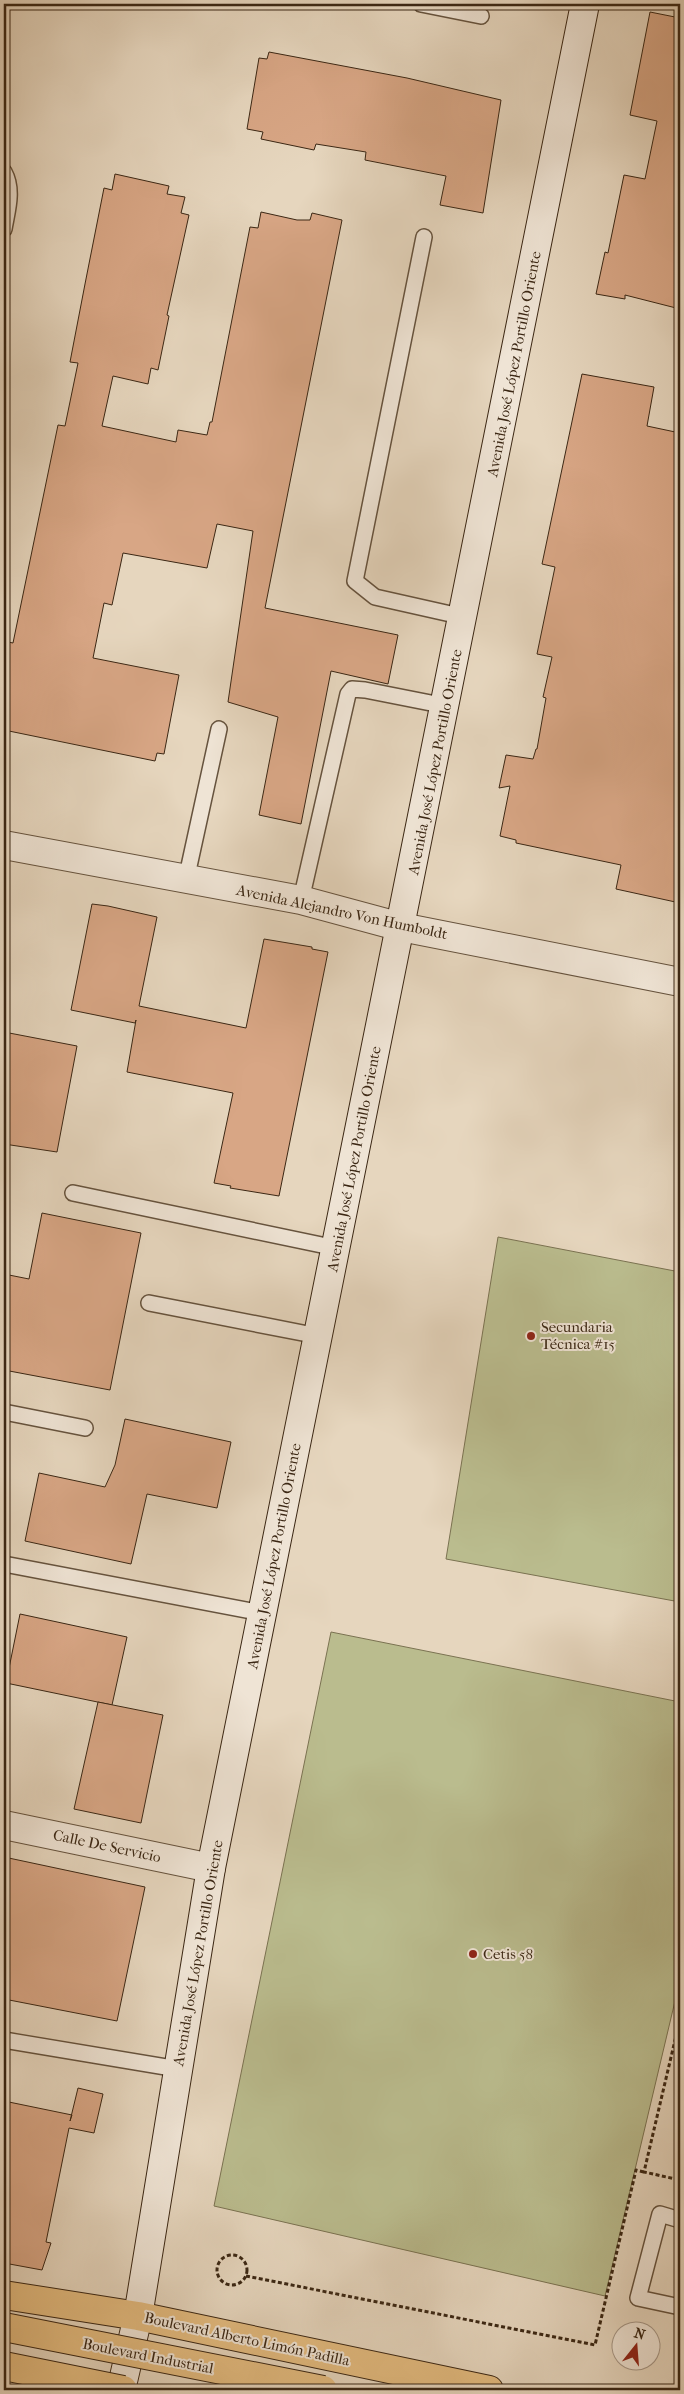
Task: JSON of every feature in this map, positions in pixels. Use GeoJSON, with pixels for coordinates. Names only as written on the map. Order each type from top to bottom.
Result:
{"type":"FeatureCollection","features":[{"type":"Feature","properties":{"kind":"main road","name":"Avenida José López Portillo Oriente"},"geometry":{"type":"LineString","coordinates":[[122,2390],[138,2316],[211,1868],[464,617],[585,4]]}},
{"type":"Feature","properties":{"kind":"main road","name":"Avenida Alejandro Von Humboldt"},"geometry":{"type":"LineString","coordinates":[[4,845],[301,900],[402,926],[680,982]]}},
{"type":"Feature","properties":{"kind":"main road","name":"Calle De Servicio"},"geometry":{"type":"LineString","coordinates":[[4,1825],[211,1868]]}},
{"type":"Feature","properties":{"kind":"main road","name":"Boulevard Alberto Limón Padilla"},"geometry":{"type":"LineString","coordinates":[[4,2295],[138,2316],[489,2390]]}},
{"type":"Feature","properties":{"kind":"main road","name":"Boulevard Industrial"},"geometry":{"type":"LineString","coordinates":[[4,2327],[323,2390]]}},
{"type":"Feature","properties":{"kind":"main road"},"geometry":{"type":"LineString","coordinates":[[4,2366],[122,2390]]}},
{"type":"Feature","properties":{"kind":"lane"},"geometry":{"type":"LineString","coordinates":[[421,4],[482,16]]}},
{"type":"Feature","properties":{"kind":"lane"},"geometry":{"type":"LineString","coordinates":[[4,172],[8,179],[9,197],[4,229]]}},
{"type":"Feature","properties":{"kind":"lane"},"geometry":{"type":"LineString","coordinates":[[424,237],[355,580],[375,597],[464,617]]}},
{"type":"Feature","properties":{"kind":"lane"},"geometry":{"type":"LineString","coordinates":[[301,900],[348,694],[352,689],[365,690],[446,706]]}},
{"type":"Feature","properties":{"kind":"lane"},"geometry":{"type":"LineString","coordinates":[[186,880],[220,729]]}},
{"type":"Feature","properties":{"kind":"lane"},"geometry":{"type":"LineString","coordinates":[[73,1193],[336,1248]]}},
{"type":"Feature","properties":{"kind":"lane"},"geometry":{"type":"LineString","coordinates":[[149,1303],[318,1336]]}},
{"type":"Feature","properties":{"kind":"lane"},"geometry":{"type":"LineString","coordinates":[[4,1412],[86,1428]]}},
{"type":"Feature","properties":{"kind":"lane"},"geometry":{"type":"LineString","coordinates":[[4,1564],[262,1613]]}},
{"type":"Feature","properties":{"kind":"lane"},"geometry":{"type":"LineString","coordinates":[[4,2040],[178,2069]]}},
{"type":"Feature","properties":{"kind":"lane"},"geometry":{"type":"LineString","coordinates":[[680,2220],[660,2214],[638,2298],[680,2307]]}},
{"type":"Feature","properties":{"kind":"path"},"geometry":{"type":"LineString","coordinates":[[644,2172],[680,2019]]}},
{"type":"Feature","properties":{"kind":"path"},"geometry":{"type":"LineString","coordinates":[[246,2276],[595,2345],[636,2170],[680,2180]]}},
{"type":"Feature","properties":{"kind":"path"},"geometry":{"type":"LineString","coordinates":[[228,2254],[238,2256],[242,2258],[247,2267],[246,2276],[239,2284],[229,2285],[217,2275],[218,2264],[228,2254]]}},
{"type":"Feature","properties":{"kind":"green space"},"geometry":{"type":"Polygon","coordinates":[[[498,1237],[680,1272],[680,1602],[446,1559],[498,1237]]]}},
{"type":"Feature","properties":{"kind":"green space","name":"Cetis 58"},"geometry":{"type":"Polygon","coordinates":[[[331,1632],[680,1702],[680,1980],[605,2296],[214,2206],[331,1632]]]}},
{"type":"Feature","properties":{"kind":"building"},"geometry":{"type":"Polygon","coordinates":[[[650,12],[680,18],[680,309],[625,295],[625,299],[596,294],[605,252],[608,253],[624,175],[645,179],[657,121],[630,115],[650,12]]]}},
{"type":"Feature","properties":{"kind":"building"},"geometry":{"type":"Polygon","coordinates":[[[269,52],[407,78],[501,100],[483,213],[440,205],[446,176],[365,160],[366,152],[316,144],[314,150],[261,139],[263,132],[247,129],[259,58],[267,59],[269,52]]]}},
{"type":"Feature","properties":{"kind":"building"},"geometry":{"type":"Polygon","coordinates":[[[115,174],[169,186],[167,194],[185,197],[181,213],[189,215],[167,315],[169,316],[158,370],[151,368],[148,384],[113,376],[102,426],[176,442],[178,430],[207,435],[210,422],[212,422],[250,227],[258,228],[261,212],[297,220],[310,220],[312,213],[342,220],[265,608],[398,635],[388,684],[331,671],[301,824],[259,815],[278,717],[228,702],[253,531],[217,524],[207,568],[123,553],[112,605],[104,603],[93,658],[179,675],[164,754],[157,753],[155,761],[4,730],[4,649],[7,650],[8,642],[13,643],[58,425],[65,426],[78,363],[70,362],[104,188],[112,190],[115,174]]]}},
{"type":"Feature","properties":{"kind":"building"},"geometry":{"type":"Polygon","coordinates":[[[582,374],[654,387],[647,426],[680,433],[680,903],[616,889],[621,865],[516,843],[516,840],[500,836],[510,786],[499,788],[506,755],[533,759],[537,749],[546,698],[543,697],[552,657],[537,654],[555,567],[542,564],[582,374]]]}},
{"type":"Feature","properties":{"kind":"building"},"geometry":{"type":"Polygon","coordinates":[[[92,904],[157,917],[139,1006],[246,1028],[264,939],[312,947],[312,949],[328,952],[279,1196],[230,1188],[231,1186],[214,1183],[233,1093],[127,1072],[136,1020],[135,1023],[71,1010],[92,904]]]}},
{"type":"Feature","properties":{"kind":"building"},"geometry":{"type":"Polygon","coordinates":[[[4,1032],[77,1046],[57,1152],[4,1144],[4,1032]]]}},
{"type":"Feature","properties":{"kind":"building"},"geometry":{"type":"Polygon","coordinates":[[[42,1213],[141,1233],[110,1390],[4,1370],[4,1274],[29,1279],[42,1213]]]}},
{"type":"Feature","properties":{"kind":"building"},"geometry":{"type":"Polygon","coordinates":[[[125,1419],[231,1442],[217,1508],[147,1494],[131,1564],[25,1541],[39,1473],[105,1487],[115,1465],[125,1419]]]}},
{"type":"Feature","properties":{"kind":"building"},"geometry":{"type":"Polygon","coordinates":[[[20,1614],[127,1637],[112,1705],[6,1683],[20,1614]]]}},
{"type":"Feature","properties":{"kind":"building"},"geometry":{"type":"Polygon","coordinates":[[[98,1702],[163,1715],[141,1823],[74,1809],[98,1702]]]}},
{"type":"Feature","properties":{"kind":"building"},"geometry":{"type":"Polygon","coordinates":[[[4,1857],[145,1887],[117,2021],[4,1999],[4,1857]]]}},
{"type":"Feature","properties":{"kind":"building"},"geometry":{"type":"Polygon","coordinates":[[[78,2088],[103,2094],[94,2133],[69,2128],[46,2242],[51,2243],[42,2270],[4,2263],[4,2101],[71,2115],[78,2088]]]}},
{"type":"Feature","properties":{"kind":"place","name":"Secundaria Técnica #15"},"geometry":{"type":"Point","coordinates":[531,1336]}},
{"type":"Feature","properties":{"kind":"place","name":"Cetis 58"},"geometry":{"type":"Point","coordinates":[473,1954]}}]}
